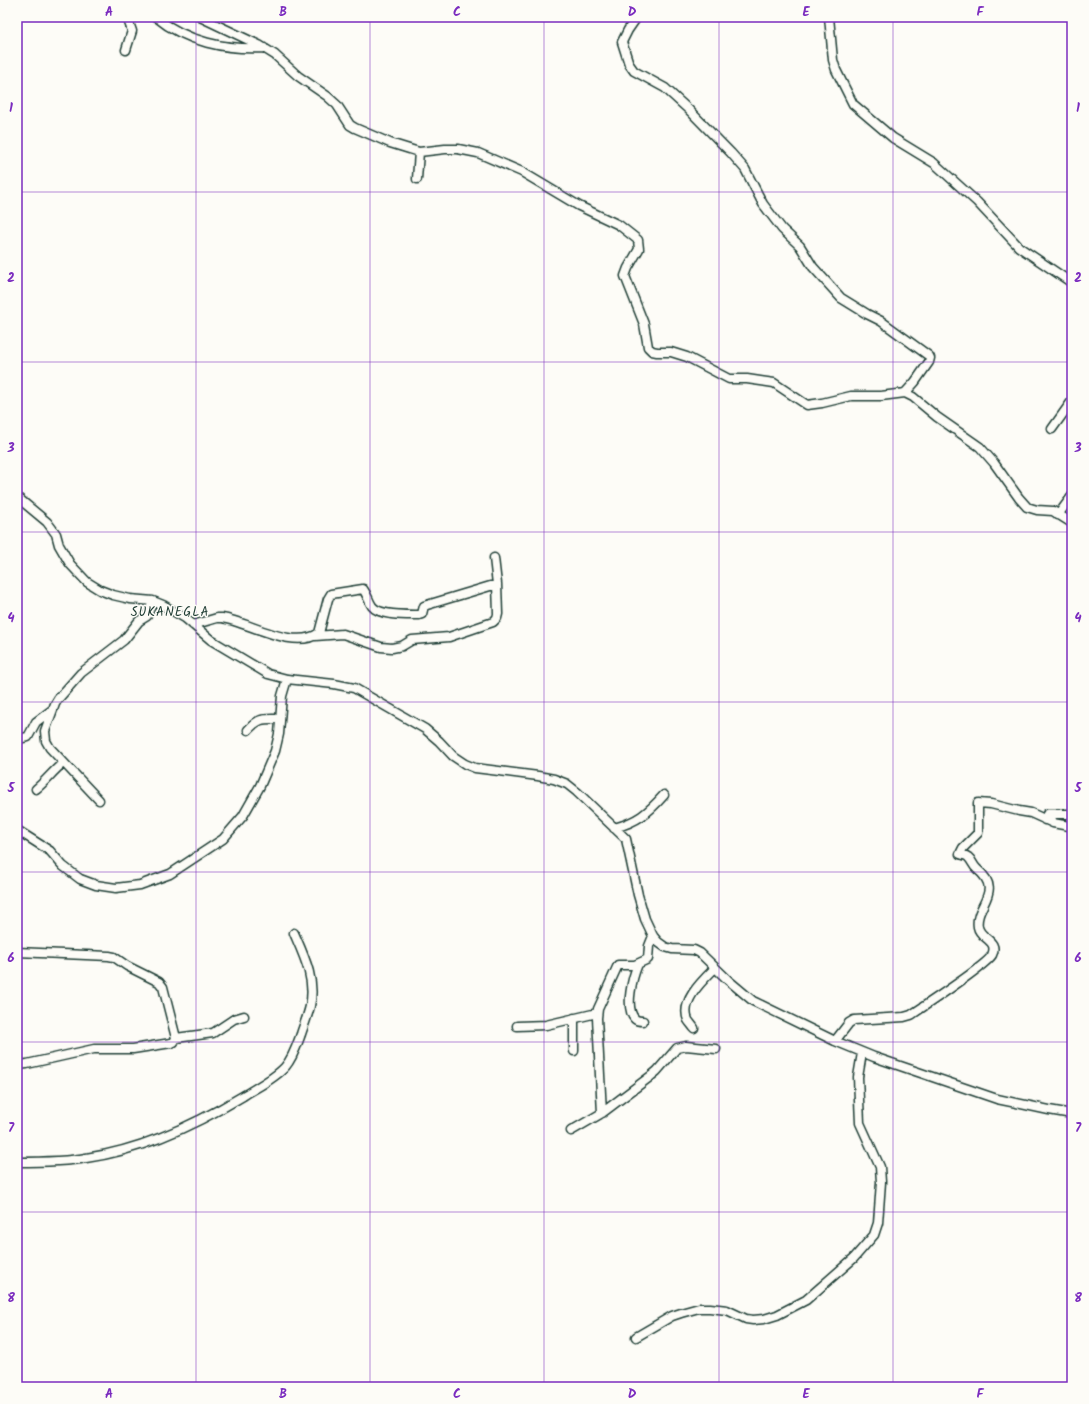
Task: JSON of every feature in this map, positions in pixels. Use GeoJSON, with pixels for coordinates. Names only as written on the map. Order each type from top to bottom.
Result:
{"type":"FeatureCollection","features":[{"type":"Feature","properties":{"kind":"street"},"geometry":{"type":"LineString","coordinates":[[126,50],[132,31],[127,17]]}},
{"type":"Feature","properties":{"kind":"street"},"geometry":{"type":"LineString","coordinates":[[156,17],[167,26],[178,32],[211,44],[239,49],[265,48]]}},
{"type":"Feature","properties":{"kind":"street"},"geometry":{"type":"LineString","coordinates":[[200,17],[265,48],[275,55],[298,76],[327,96],[337,105],[350,125],[355,128],[390,143],[419,152],[458,149],[478,154],[522,172],[579,206],[619,225],[638,240],[639,249],[625,276],[644,324],[648,347],[652,351],[671,352],[687,357],[729,379],[747,379],[774,383],[807,405],[851,396],[881,396],[905,393],[914,397],[937,417],[980,447],[1027,507],[1037,510],[1050,511],[1072,523]]}},
{"type":"Feature","properties":{"kind":"street"},"geometry":{"type":"LineString","coordinates":[[637,17],[622,42],[629,64],[634,71],[665,88],[731,153],[745,169],[764,204],[782,229],[800,246],[813,267],[841,298],[867,314],[881,320],[929,356],[929,362],[905,393]]}},
{"type":"Feature","properties":{"kind":"street"},"geometry":{"type":"LineString","coordinates":[[829,17],[833,60],[836,70],[853,104],[893,138],[934,163],[977,202],[1019,247],[1072,283]]}},
{"type":"Feature","properties":{"kind":"street"},"geometry":{"type":"LineString","coordinates":[[417,179],[419,152]]}},
{"type":"Feature","properties":{"kind":"street"},"geometry":{"type":"LineString","coordinates":[[1052,429],[1072,401]]}},
{"type":"Feature","properties":{"kind":"street"},"geometry":{"type":"LineString","coordinates":[[1058,515],[1072,496]]}},
{"type":"Feature","properties":{"kind":"street"},"geometry":{"type":"LineString","coordinates":[[17,497],[47,522],[56,534],[70,564],[87,582],[100,590],[130,599],[153,601],[163,604],[211,640],[268,674],[287,679],[334,684],[354,688],[425,729],[453,756],[465,764],[475,768],[554,779],[567,784],[626,839],[638,895],[645,919],[653,936],[658,942],[665,947],[672,949],[694,950],[700,953],[753,1001],[862,1053],[997,1099],[1072,1114]]}},
{"type":"Feature","properties":{"kind":"street"},"geometry":{"type":"LineString","coordinates":[[193,625],[222,618],[285,637],[304,638],[343,634],[386,648],[402,646],[412,640],[449,637],[496,620],[498,614],[498,584],[494,558]]}},
{"type":"Feature","properties":{"kind":"street"},"geometry":{"type":"LineString","coordinates":[[315,636],[319,633],[328,599],[331,594],[363,589],[371,605],[377,611],[419,615],[422,614],[424,606],[498,584]]}},
{"type":"Feature","properties":{"kind":"street"},"geometry":{"type":"LineString","coordinates":[[99,800],[63,763],[46,741],[45,731],[52,709],[60,697],[81,673],[121,643],[139,621],[146,617],[153,601]]}},
{"type":"Feature","properties":{"kind":"street"},"geometry":{"type":"LineString","coordinates":[[17,830],[50,851],[63,866],[80,879],[96,885],[116,888],[140,884],[170,874],[223,839],[238,823],[260,786],[272,756],[279,734],[282,696],[287,679]]}},
{"type":"Feature","properties":{"kind":"street"},"geometry":{"type":"LineString","coordinates":[[17,739],[28,737],[36,722],[52,709]]}},
{"type":"Feature","properties":{"kind":"street"},"geometry":{"type":"LineString","coordinates":[[248,730],[254,723],[262,719],[280,719]]}},
{"type":"Feature","properties":{"kind":"street"},"geometry":{"type":"LineString","coordinates":[[36,789],[44,783],[53,771],[63,763]]}},
{"type":"Feature","properties":{"kind":"street"},"geometry":{"type":"LineString","coordinates":[[614,828],[630,823],[647,813],[664,795]]}},
{"type":"Feature","properties":{"kind":"street"},"geometry":{"type":"LineString","coordinates":[[835,1041],[849,1023],[854,1020],[904,1017],[911,1015],[981,966],[992,954],[992,942],[980,932],[978,924],[988,894],[987,880],[969,858],[960,854],[962,848],[978,833],[978,803],[991,804],[1031,813],[1045,820],[1068,826],[1072,825]]}},
{"type":"Feature","properties":{"kind":"street"},"geometry":{"type":"LineString","coordinates":[[1045,820],[1047,814],[1072,814]]}},
{"type":"Feature","properties":{"kind":"street"},"geometry":{"type":"LineString","coordinates":[[17,1162],[48,1162],[121,1152],[192,1124],[233,1102],[286,1067],[291,1058],[310,1005],[312,987],[310,973],[294,933]]}},
{"type":"Feature","properties":{"kind":"street"},"geometry":{"type":"LineString","coordinates":[[602,1113],[597,1013],[618,965],[638,964],[649,958],[653,936]]}},
{"type":"Feature","properties":{"kind":"street"},"geometry":{"type":"LineString","coordinates":[[17,952],[114,957],[127,966],[159,982],[164,987],[176,1038]]}},
{"type":"Feature","properties":{"kind":"street"},"geometry":{"type":"LineString","coordinates":[[638,964],[632,978],[630,1006],[634,1018],[643,1021]]}},
{"type":"Feature","properties":{"kind":"street"},"geometry":{"type":"LineString","coordinates":[[694,1028],[687,1016],[689,999],[699,985],[715,968]]}},
{"type":"Feature","properties":{"kind":"street"},"geometry":{"type":"LineString","coordinates":[[517,1026],[546,1025],[597,1013]]}},
{"type":"Feature","properties":{"kind":"street"},"geometry":{"type":"LineString","coordinates":[[17,1065],[94,1049],[133,1049],[171,1043],[174,1042],[176,1038],[213,1033],[234,1019],[244,1016]]}},
{"type":"Feature","properties":{"kind":"street"},"geometry":{"type":"LineString","coordinates":[[574,1018],[574,1051]]}},
{"type":"Feature","properties":{"kind":"street"},"geometry":{"type":"LineString","coordinates":[[571,1131],[602,1113],[657,1071],[677,1048],[686,1046],[716,1049]]}},
{"type":"Feature","properties":{"kind":"street"},"geometry":{"type":"LineString","coordinates":[[636,1337],[672,1316],[699,1308],[727,1310],[746,1319],[753,1320],[764,1320],[777,1315],[806,1300],[854,1258],[874,1235],[878,1223],[881,1182],[880,1167],[860,1123],[858,1077],[862,1053]]}},
{"type":"Feature","properties":{"kind":"district","name":"SUKANEGLA"},"geometry":{"type":"Point","coordinates":[170,611]}}]}
